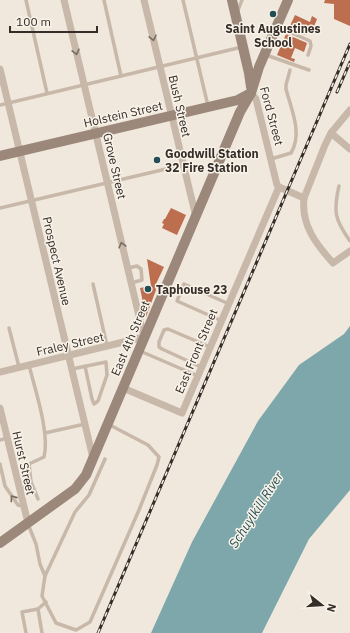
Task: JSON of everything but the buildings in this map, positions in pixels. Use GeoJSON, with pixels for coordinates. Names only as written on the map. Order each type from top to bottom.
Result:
{"type":"FeatureCollection","features":[{"type":"Feature","properties":{"kind":"main road","name":"Ford Street"},"geometry":{"type":"LineString","coordinates":[[232,0],[249,73],[251,93]]}},
{"type":"Feature","properties":{"kind":"main road","name":"East 4th Street"},"geometry":{"type":"LineString","coordinates":[[0,543],[76,489],[83,480],[240,112],[251,93],[265,54],[288,0]]}},
{"type":"Feature","properties":{"kind":"main road","name":"Holstein Street"},"geometry":{"type":"LineString","coordinates":[[0,156],[238,100],[251,93]]}},
{"type":"Feature","properties":{"kind":"street","name":"Grove Street"},"geometry":{"type":"LineString","coordinates":[[64,0],[144,337]]}},
{"type":"Feature","properties":{"kind":"street","name":"Bush Street"},"geometry":{"type":"LineString","coordinates":[[144,0],[196,218]]}},
{"type":"Feature","properties":{"kind":"street","name":"Prospect Avenue"},"geometry":{"type":"LineString","coordinates":[[0,68],[93,458]]}},
{"type":"Feature","properties":{"kind":"street","name":"Ford Street"},"geometry":{"type":"LineString","coordinates":[[251,93],[256,99],[275,182],[279,187]]}},
{"type":"Feature","properties":{"kind":"street"},"geometry":{"type":"LineString","coordinates":[[350,110],[331,133],[320,156],[304,198],[304,213],[308,228],[320,248],[332,263],[350,250]]}},
{"type":"Feature","properties":{"kind":"street"},"geometry":{"type":"LineString","coordinates":[[331,133],[350,149]]}},
{"type":"Feature","properties":{"kind":"street"},"geometry":{"type":"LineString","coordinates":[[279,187],[304,198]]}},
{"type":"Feature","properties":{"kind":"street","name":"East Front Street"},"geometry":{"type":"LineString","coordinates":[[123,388],[182,413],[279,187]]}},
{"type":"Feature","properties":{"kind":"street","name":"Fraley Street"},"geometry":{"type":"LineString","coordinates":[[0,372],[144,337]]}},
{"type":"Feature","properties":{"kind":"street","name":"Hurst Street"},"geometry":{"type":"LineString","coordinates":[[0,408],[4,439],[28,523]]}},
{"type":"Feature","properties":{"kind":"lane"},"geometry":{"type":"LineString","coordinates":[[26,0],[47,93]]}},
{"type":"Feature","properties":{"kind":"lane"},"geometry":{"type":"LineString","coordinates":[[104,0],[122,76]]}},
{"type":"Feature","properties":{"kind":"lane"},"geometry":{"type":"LineString","coordinates":[[183,0],[208,107]]}},
{"type":"Feature","properties":{"kind":"lane"},"geometry":{"type":"LineString","coordinates":[[236,15],[242,0]]}},
{"type":"Feature","properties":{"kind":"lane"},"geometry":{"type":"LineString","coordinates":[[277,27],[310,41],[311,46],[308,55]]}},
{"type":"Feature","properties":{"kind":"lane"},"geometry":{"type":"LineString","coordinates":[[0,105],[243,47]]}},
{"type":"Feature","properties":{"kind":"lane"},"geometry":{"type":"LineString","coordinates":[[265,54],[309,70]]}},
{"type":"Feature","properties":{"kind":"lane"},"geometry":{"type":"LineString","coordinates":[[270,159],[291,153],[297,134],[286,88],[290,70]]}},
{"type":"Feature","properties":{"kind":"lane"},"geometry":{"type":"LineString","coordinates":[[0,208],[183,165]]}},
{"type":"Feature","properties":{"kind":"lane"},"geometry":{"type":"LineString","coordinates":[[339,186],[335,204],[339,226],[350,241]]}},
{"type":"Feature","properties":{"kind":"lane"},"geometry":{"type":"LineString","coordinates":[[128,268],[137,266],[141,268],[142,280],[132,283]]}},
{"type":"Feature","properties":{"kind":"lane"},"geometry":{"type":"LineString","coordinates":[[93,284],[107,346]]}},
{"type":"Feature","properties":{"kind":"lane"},"geometry":{"type":"LineString","coordinates":[[222,321],[177,301],[184,284],[229,304]]}},
{"type":"Feature","properties":{"kind":"lane"},"geometry":{"type":"LineString","coordinates":[[9,328],[19,367]]}},
{"type":"Feature","properties":{"kind":"lane"},"geometry":{"type":"LineString","coordinates":[[201,367],[159,347],[159,342],[164,330],[168,329],[210,347]]}},
{"type":"Feature","properties":{"kind":"lane"},"geometry":{"type":"LineString","coordinates":[[139,350],[198,376]]}},
{"type":"Feature","properties":{"kind":"lane"},"geometry":{"type":"LineString","coordinates":[[72,369],[85,366],[106,362],[108,375],[98,401],[94,404],[85,366]]}},
{"type":"Feature","properties":{"kind":"lane"},"geometry":{"type":"LineString","coordinates":[[29,365],[45,433],[46,448],[44,457],[29,464],[31,482],[38,499]]}},
{"type":"Feature","properties":{"kind":"lane"},"geometry":{"type":"LineString","coordinates":[[45,433],[85,424]]}},
{"type":"Feature","properties":{"kind":"lane"},"geometry":{"type":"LineString","coordinates":[[105,459],[89,495],[76,512],[45,576],[42,596],[56,623],[76,630],[90,622],[139,510],[159,457],[148,445],[107,424]]}},
{"type":"Feature","properties":{"kind":"lane"},"geometry":{"type":"LineString","coordinates":[[0,464],[5,486],[18,505],[23,506]]}},
{"type":"Feature","properties":{"kind":"lane"},"geometry":{"type":"LineString","coordinates":[[20,491],[31,482]]}},
{"type":"Feature","properties":{"kind":"lane"},"geometry":{"type":"LineString","coordinates":[[28,523],[36,544],[40,564],[45,576]]}},
{"type":"Feature","properties":{"kind":"lane"},"geometry":{"type":"LineString","coordinates":[[26,633],[22,612],[38,609],[46,602]]}},
{"type":"Feature","properties":{"kind":"lane"},"geometry":{"type":"LineString","coordinates":[[38,609],[42,633]]}},
{"type":"Feature","properties":{"kind":"lane"},"geometry":{"type":"LineString","coordinates":[[71,628],[72,633]]}},
{"type":"Feature","properties":{"kind":"water","name":"Schuylkill River"},"geometry":{"type":"Polygon","coordinates":[[[350,326],[350,490],[309,539],[262,633],[151,633],[192,542],[258,421],[299,365],[344,334],[350,326]]]}},
{"type":"Feature","properties":{"kind":"railway"},"geometry":{"type":"LineString","coordinates":[[98,633],[350,44]]}},
{"type":"Feature","properties":{"kind":"railway"},"geometry":{"type":"LineString","coordinates":[[337,92],[350,62]]}},
{"type":"Feature","properties":{"kind":"place","name":"Saint Augustines School"},"geometry":{"type":"Point","coordinates":[273,14]}},
{"type":"Feature","properties":{"kind":"place","name":"Goodwill Station 32 Fire Station"},"geometry":{"type":"Point","coordinates":[157,160]}},
{"type":"Feature","properties":{"kind":"place","name":"Taphouse 23"},"geometry":{"type":"Point","coordinates":[148,289]}}]}
